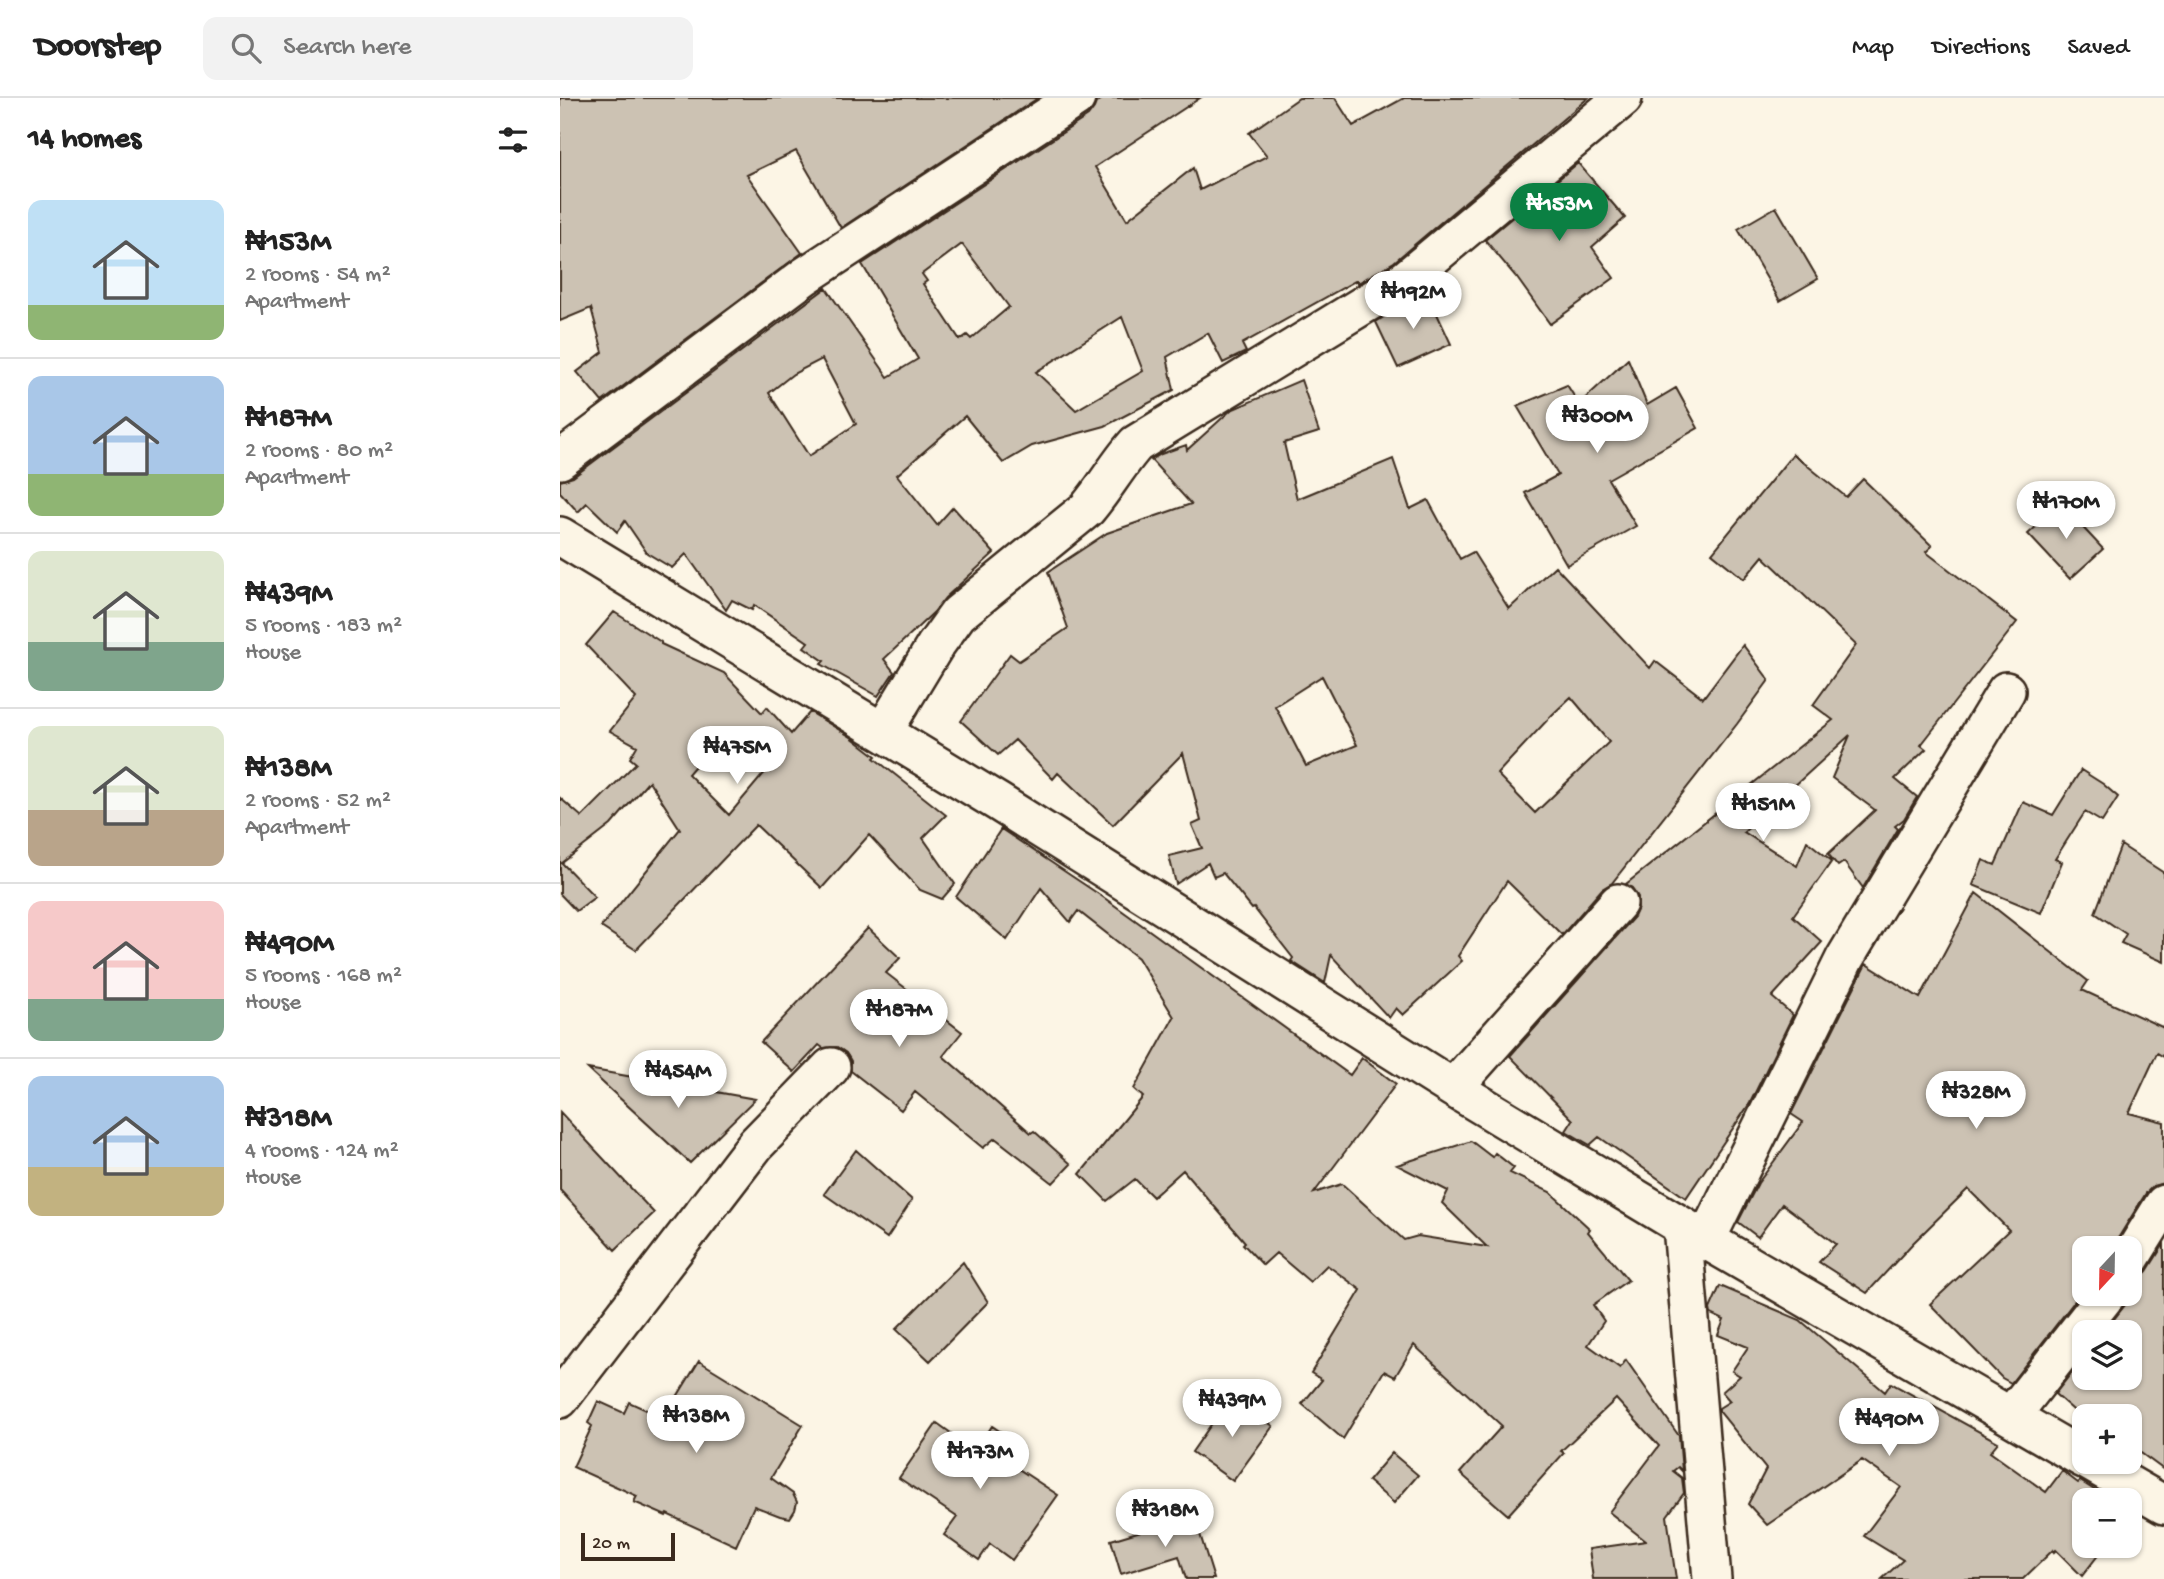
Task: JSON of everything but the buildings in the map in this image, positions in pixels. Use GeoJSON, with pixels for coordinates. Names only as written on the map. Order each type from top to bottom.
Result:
{"type":"FeatureCollection","features":[{"type":"Feature","properties":{"kind":"street"},"geometry":{"type":"LineString","coordinates":[[560,460],[805,276],[1076,98]]}},
{"type":"Feature","properties":{"kind":"street"},"geometry":{"type":"LineString","coordinates":[[883,733],[935,646],[958,614],[1087,509],[1136,444],[1406,279],[1623,98]]}},
{"type":"Feature","properties":{"kind":"street"},"geometry":{"type":"LineString","coordinates":[[560,537],[998,802],[1453,1088],[1694,1233],[2072,1452]]}},
{"type":"Feature","properties":{"kind":"street"},"geometry":{"type":"LineString","coordinates":[[1712,1579],[1694,1233],[1846,958],[2006,691]]}},
{"type":"Feature","properties":{"kind":"street"},"geometry":{"type":"LineString","coordinates":[[1453,1088],[1618,903]]}},
{"type":"Feature","properties":{"kind":"street"},"geometry":{"type":"LineString","coordinates":[[560,1399],[756,1143],[831,1067]]}},
{"type":"Feature","properties":{"kind":"street"},"geometry":{"type":"LineString","coordinates":[[2142,1240],[2164,1204]]}},
{"type":"Feature","properties":{"kind":"street"},"geometry":{"type":"LineString","coordinates":[[2011,1416],[2098,1306]]}},
{"type":"Feature","properties":{"kind":"street"},"geometry":{"type":"LineString","coordinates":[[2110,1474],[2164,1505]]}}]}
